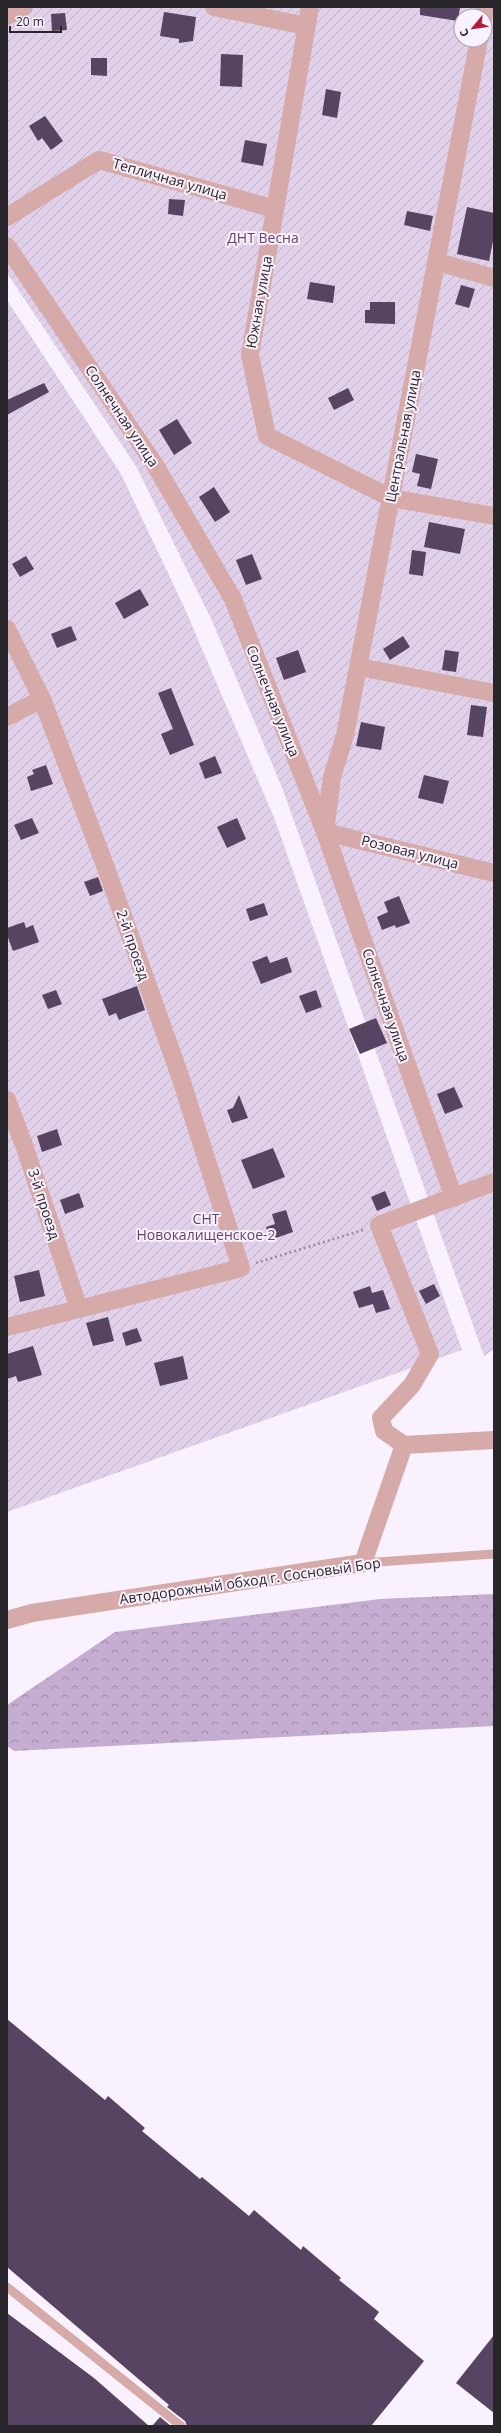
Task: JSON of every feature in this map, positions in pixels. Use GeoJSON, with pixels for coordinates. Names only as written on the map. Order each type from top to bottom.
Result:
{"type":"FeatureCollection","features":[{"type":"Feature","properties":{"kind":"street"},"geometry":{"type":"LineString","coordinates":[[7,16],[24,7]]}},
{"type":"Feature","properties":{"kind":"street"},"geometry":{"type":"LineString","coordinates":[[214,7],[306,26]]}},
{"type":"Feature","properties":{"kind":"street","name":"Южная улица"},"geometry":{"type":"LineString","coordinates":[[310,7],[250,355],[267,436],[391,498]]}},
{"type":"Feature","properties":{"kind":"street","name":"Центральная улица"},"geometry":{"type":"LineString","coordinates":[[325,832],[332,777],[346,735],[358,667],[438,262],[478,48]]}},
{"type":"Feature","properties":{"kind":"street","name":"Тепличная улица"},"geometry":{"type":"LineString","coordinates":[[7,217],[99,160],[275,209]]}},
{"type":"Feature","properties":{"kind":"street","name":"Солнечная улица"},"geometry":{"type":"LineString","coordinates":[[7,246],[155,465],[233,599],[325,832],[454,1198]]}},
{"type":"Feature","properties":{"kind":"street"},"geometry":{"type":"LineString","coordinates":[[438,262],[494,278]]}},
{"type":"Feature","properties":{"kind":"street"},"geometry":{"type":"LineString","coordinates":[[391,498],[494,516]]}},
{"type":"Feature","properties":{"kind":"street","name":"2-й проезд"},"geometry":{"type":"LineString","coordinates":[[7,629],[42,699],[106,868],[177,1069],[241,1268]]}},
{"type":"Feature","properties":{"kind":"street"},"geometry":{"type":"LineString","coordinates":[[358,667],[494,693]]}},
{"type":"Feature","properties":{"kind":"street"},"geometry":{"type":"LineString","coordinates":[[7,717],[42,699]]}},
{"type":"Feature","properties":{"kind":"street","name":"Розовая улица"},"geometry":{"type":"LineString","coordinates":[[325,832],[494,873]]}},
{"type":"Feature","properties":{"kind":"street","name":"3-й проезд"},"geometry":{"type":"LineString","coordinates":[[7,1100],[24,1145],[79,1309]]}},
{"type":"Feature","properties":{"kind":"street"},"geometry":{"type":"LineString","coordinates":[[494,1182],[379,1225],[430,1354],[412,1385],[381,1418],[384,1431],[404,1445],[494,1440]]}},
{"type":"Feature","properties":{"kind":"street"},"geometry":{"type":"LineString","coordinates":[[7,1327],[241,1268]]}},
{"type":"Feature","properties":{"kind":"street"},"geometry":{"type":"LineString","coordinates":[[363,1563],[404,1445]]}},
{"type":"Feature","properties":{"kind":"street","name":"Автодорожный обход г. Сосновый Бор"},"geometry":{"type":"LineString","coordinates":[[7,1620],[32,1613],[363,1563]]}},
{"type":"Feature","properties":{"kind":"lane","name":"Автодорожный обход г. Сосновый Бор"},"geometry":{"type":"LineString","coordinates":[[363,1563],[494,1554]]}},
{"type":"Feature","properties":{"kind":"lane"},"geometry":{"type":"LineString","coordinates":[[7,2287],[181,2426]]}},
{"type":"Feature","properties":{"kind":"path"},"geometry":{"type":"LineString","coordinates":[[241,1268],[379,1225]]}},
{"type":"Feature","properties":{"kind":"green space","name":"ДНТ Весна"},"geometry":{"type":"Polygon","coordinates":[[[7,7],[494,7],[494,1349],[484,1356],[283,790],[213,623],[136,466],[7,273],[7,7]]]}},
{"type":"Feature","properties":{"kind":"green space","name":"СНТ Новокалищенское-2"},"geometry":{"type":"Polygon","coordinates":[[[7,300],[121,474],[185,609],[275,820],[462,1350],[7,1512],[7,300]]]}},
{"type":"Feature","properties":{"kind":"green space"},"geometry":{"type":"Polygon","coordinates":[[[494,1594],[494,1726],[14,1751],[7,1746],[7,1705],[115,1632],[380,1599],[494,1594]]]}},
{"type":"Feature","properties":{"kind":"building"},"geometry":{"type":"Polygon","coordinates":[[[420,7],[460,7],[453,8],[453,20],[420,15],[420,7]]]}},
{"type":"Feature","properties":{"kind":"building"},"geometry":{"type":"Polygon","coordinates":[[[164,12],[196,17],[193,41],[179,43],[179,39],[160,36],[164,12]]]}},
{"type":"Feature","properties":{"kind":"building"},"geometry":{"type":"Polygon","coordinates":[[[65,13],[67,30],[52,31],[51,14],[65,13]]]}},
{"type":"Feature","properties":{"kind":"building"},"geometry":{"type":"Polygon","coordinates":[[[221,54],[243,55],[242,87],[220,86],[221,54]]]}},
{"type":"Feature","properties":{"kind":"building"},"geometry":{"type":"Polygon","coordinates":[[[91,58],[107,58],[107,76],[91,75],[91,58]]]}},
{"type":"Feature","properties":{"kind":"building"},"geometry":{"type":"Polygon","coordinates":[[[326,89],[341,92],[337,118],[322,115],[326,89]]]}},
{"type":"Feature","properties":{"kind":"building"},"geometry":{"type":"Polygon","coordinates":[[[45,116],[63,141],[51,150],[42,138],[38,141],[29,126],[45,116]]]}},
{"type":"Feature","properties":{"kind":"building"},"geometry":{"type":"Polygon","coordinates":[[[245,140],[267,144],[263,166],[241,162],[245,140]]]}},
{"type":"Feature","properties":{"kind":"building"},"geometry":{"type":"Polygon","coordinates":[[[169,199],[185,200],[183,216],[168,214],[169,199]]]}},
{"type":"Feature","properties":{"kind":"building"},"geometry":{"type":"Polygon","coordinates":[[[467,207],[494,213],[494,236],[489,261],[457,254],[467,207]]]}},
{"type":"Feature","properties":{"kind":"building"},"geometry":{"type":"Polygon","coordinates":[[[407,211],[433,216],[430,231],[404,225],[407,211]]]}},
{"type":"Feature","properties":{"kind":"building"},"geometry":{"type":"Polygon","coordinates":[[[310,282],[335,286],[333,303],[307,299],[310,282]]]}},
{"type":"Feature","properties":{"kind":"building"},"geometry":{"type":"Polygon","coordinates":[[[461,285],[475,289],[469,308],[455,304],[461,285]]]}},
{"type":"Feature","properties":{"kind":"building"},"geometry":{"type":"Polygon","coordinates":[[[370,302],[395,302],[395,324],[365,323],[365,310],[370,310],[370,302]]]}},
{"type":"Feature","properties":{"kind":"building"},"geometry":{"type":"Polygon","coordinates":[[[44,383],[49,392],[7,415],[7,400],[44,383]]]}},
{"type":"Feature","properties":{"kind":"building"},"geometry":{"type":"Polygon","coordinates":[[[348,388],[354,400],[334,410],[328,398],[348,388]]]}},
{"type":"Feature","properties":{"kind":"building"},"geometry":{"type":"Polygon","coordinates":[[[177,419],[192,443],[174,455],[159,430],[177,419]]]}},
{"type":"Feature","properties":{"kind":"building"},"geometry":{"type":"Polygon","coordinates":[[[416,454],[438,459],[431,489],[417,486],[420,474],[412,472],[416,454]]]}},
{"type":"Feature","properties":{"kind":"building"},"geometry":{"type":"Polygon","coordinates":[[[214,487],[230,512],[215,522],[199,497],[214,487]]]}},
{"type":"Feature","properties":{"kind":"building"},"geometry":{"type":"Polygon","coordinates":[[[429,522],[465,529],[460,554],[424,547],[429,522]]]}},
{"type":"Feature","properties":{"kind":"building"},"geometry":{"type":"Polygon","coordinates":[[[412,550],[426,552],[423,576],[409,574],[412,550]]]}},
{"type":"Feature","properties":{"kind":"building"},"geometry":{"type":"Polygon","coordinates":[[[252,554],[262,579],[246,585],[236,560],[252,554]]]}},
{"type":"Feature","properties":{"kind":"building"},"geometry":{"type":"Polygon","coordinates":[[[26,556],[34,569],[20,577],[12,564],[26,556]]]}},
{"type":"Feature","properties":{"kind":"building"},"geometry":{"type":"Polygon","coordinates":[[[140,589],[149,605],[124,619],[115,603],[140,589]]]}},
{"type":"Feature","properties":{"kind":"building"},"geometry":{"type":"Polygon","coordinates":[[[71,626],[77,640],[57,648],[51,634],[71,626]]]}},
{"type":"Feature","properties":{"kind":"building"},"geometry":{"type":"Polygon","coordinates":[[[403,636],[410,647],[390,660],[383,649],[403,636]]]}},
{"type":"Feature","properties":{"kind":"building"},"geometry":{"type":"Polygon","coordinates":[[[298,650],[306,672],[284,680],[276,658],[298,650]]]}},
{"type":"Feature","properties":{"kind":"building"},"geometry":{"type":"Polygon","coordinates":[[[445,650],[459,652],[456,672],[442,670],[445,650]]]}},
{"type":"Feature","properties":{"kind":"building"},"geometry":{"type":"Polygon","coordinates":[[[171,688],[194,745],[170,755],[161,734],[173,729],[158,693],[171,688]]]}},
{"type":"Feature","properties":{"kind":"building"},"geometry":{"type":"Polygon","coordinates":[[[471,705],[487,707],[483,737],[467,735],[471,705]]]}},
{"type":"Feature","properties":{"kind":"building"},"geometry":{"type":"Polygon","coordinates":[[[361,722],[385,727],[381,750],[356,746],[361,722]]]}},
{"type":"Feature","properties":{"kind":"building"},"geometry":{"type":"Polygon","coordinates":[[[215,756],[222,773],[205,779],[199,763],[215,756]]]}},
{"type":"Feature","properties":{"kind":"building"},"geometry":{"type":"Polygon","coordinates":[[[46,765],[53,784],[31,791],[27,777],[34,774],[32,770],[46,765]]]}},
{"type":"Feature","properties":{"kind":"building"},"geometry":{"type":"Polygon","coordinates":[[[424,775],[449,781],[443,804],[418,798],[424,775]]]}},
{"type":"Feature","properties":{"kind":"building"},"geometry":{"type":"Polygon","coordinates":[[[32,818],[39,833],[21,840],[14,825],[32,818]]]}},
{"type":"Feature","properties":{"kind":"building"},"geometry":{"type":"Polygon","coordinates":[[[237,818],[246,839],[227,848],[217,827],[237,818]]]}},
{"type":"Feature","properties":{"kind":"building"},"geometry":{"type":"Polygon","coordinates":[[[98,877],[103,891],[90,896],[84,882],[98,877]]]}},
{"type":"Feature","properties":{"kind":"building"},"geometry":{"type":"Polygon","coordinates":[[[399,896],[410,923],[396,928],[395,925],[382,930],[377,917],[388,912],[384,902],[399,896]]]}},
{"type":"Feature","properties":{"kind":"building"},"geometry":{"type":"Polygon","coordinates":[[[264,903],[268,915],[250,921],[246,909],[264,903]]]}},
{"type":"Feature","properties":{"kind":"building"},"geometry":{"type":"Polygon","coordinates":[[[24,922],[26,928],[33,925],[39,942],[13,951],[7,935],[7,928],[24,922]]]}},
{"type":"Feature","properties":{"kind":"building"},"geometry":{"type":"Polygon","coordinates":[[[267,956],[270,963],[287,957],[292,972],[261,984],[252,962],[267,956]]]}},
{"type":"Feature","properties":{"kind":"building"},"geometry":{"type":"Polygon","coordinates":[[[137,986],[145,1010],[119,1020],[116,1013],[109,1016],[102,999],[137,986]]]}},
{"type":"Feature","properties":{"kind":"building"},"geometry":{"type":"Polygon","coordinates":[[[56,990],[62,1004],[48,1009],[42,995],[56,990]]]}},
{"type":"Feature","properties":{"kind":"building"},"geometry":{"type":"Polygon","coordinates":[[[316,990],[322,1007],[306,1013],[299,996],[316,990]]]}},
{"type":"Feature","properties":{"kind":"building"},"geometry":{"type":"Polygon","coordinates":[[[376,1018],[387,1043],[360,1054],[349,1029],[376,1018]]]}},
{"type":"Feature","properties":{"kind":"building"},"geometry":{"type":"Polygon","coordinates":[[[454,1087],[463,1107],[445,1114],[437,1094],[454,1087]]]}},
{"type":"Feature","properties":{"kind":"building"},"geometry":{"type":"Polygon","coordinates":[[[239,1095],[248,1118],[232,1123],[227,1110],[233,1108],[239,1095]]]}},
{"type":"Feature","properties":{"kind":"building"},"geometry":{"type":"Polygon","coordinates":[[[57,1129],[62,1145],[42,1152],[37,1136],[57,1129]]]}},
{"type":"Feature","properties":{"kind":"building"},"geometry":{"type":"Polygon","coordinates":[[[273,1148],[285,1177],[253,1189],[241,1160],[273,1148]]]}},
{"type":"Feature","properties":{"kind":"building"},"geometry":{"type":"Polygon","coordinates":[[[385,1191],[391,1205],[377,1211],[371,1197],[385,1191]]]}},
{"type":"Feature","properties":{"kind":"building"},"geometry":{"type":"Polygon","coordinates":[[[79,1193],[84,1207],[65,1214],[60,1200],[79,1193]]]}},
{"type":"Feature","properties":{"kind":"building"},"geometry":{"type":"Polygon","coordinates":[[[286,1210],[293,1232],[270,1240],[266,1227],[275,1224],[272,1214],[286,1210]]]}},
{"type":"Feature","properties":{"kind":"building"},"geometry":{"type":"Polygon","coordinates":[[[39,1270],[45,1296],[20,1302],[14,1276],[39,1270]]]}},
{"type":"Feature","properties":{"kind":"building"},"geometry":{"type":"Polygon","coordinates":[[[434,1284],[440,1296],[426,1304],[419,1291],[434,1284]]]}},
{"type":"Feature","properties":{"kind":"building"},"geometry":{"type":"Polygon","coordinates":[[[370,1286],[372,1293],[383,1290],[390,1309],[376,1313],[373,1304],[359,1308],[353,1292],[370,1286]]]}},
{"type":"Feature","properties":{"kind":"building"},"geometry":{"type":"Polygon","coordinates":[[[108,1317],[114,1341],[93,1346],[86,1323],[108,1317]]]}},
{"type":"Feature","properties":{"kind":"building"},"geometry":{"type":"Polygon","coordinates":[[[137,1328],[142,1341],[126,1346],[122,1333],[137,1328]]]}},
{"type":"Feature","properties":{"kind":"building"},"geometry":{"type":"Polygon","coordinates":[[[33,1346],[42,1375],[18,1382],[16,1376],[7,1379],[7,1354],[33,1346]]]}},
{"type":"Feature","properties":{"kind":"building"},"geometry":{"type":"Polygon","coordinates":[[[183,1356],[188,1379],[160,1386],[154,1363],[183,1356]]]}},
{"type":"Feature","properties":{"kind":"building"},"geometry":{"type":"Polygon","coordinates":[[[7,2019],[105,2100],[108,2096],[145,2128],[142,2131],[200,2179],[202,2177],[249,2216],[254,2210],[301,2250],[303,2246],[341,2278],[339,2280],[379,2312],[374,2319],[424,2361],[371,2426],[187,2426],[185,2421],[167,2407],[169,2405],[7,2267],[7,2019]]]}},
{"type":"Feature","properties":{"kind":"building"},"geometry":{"type":"Polygon","coordinates":[[[7,2313],[94,2378],[149,2426],[7,2426],[7,2313]]]}},
{"type":"Feature","properties":{"kind":"building"},"geometry":{"type":"Polygon","coordinates":[[[494,2335],[494,2413],[456,2383],[494,2335]]]}},
{"type":"Feature","properties":{"kind":"building"},"geometry":{"type":"Polygon","coordinates":[[[160,2417],[171,2426],[152,2426],[160,2417]]]}}]}
